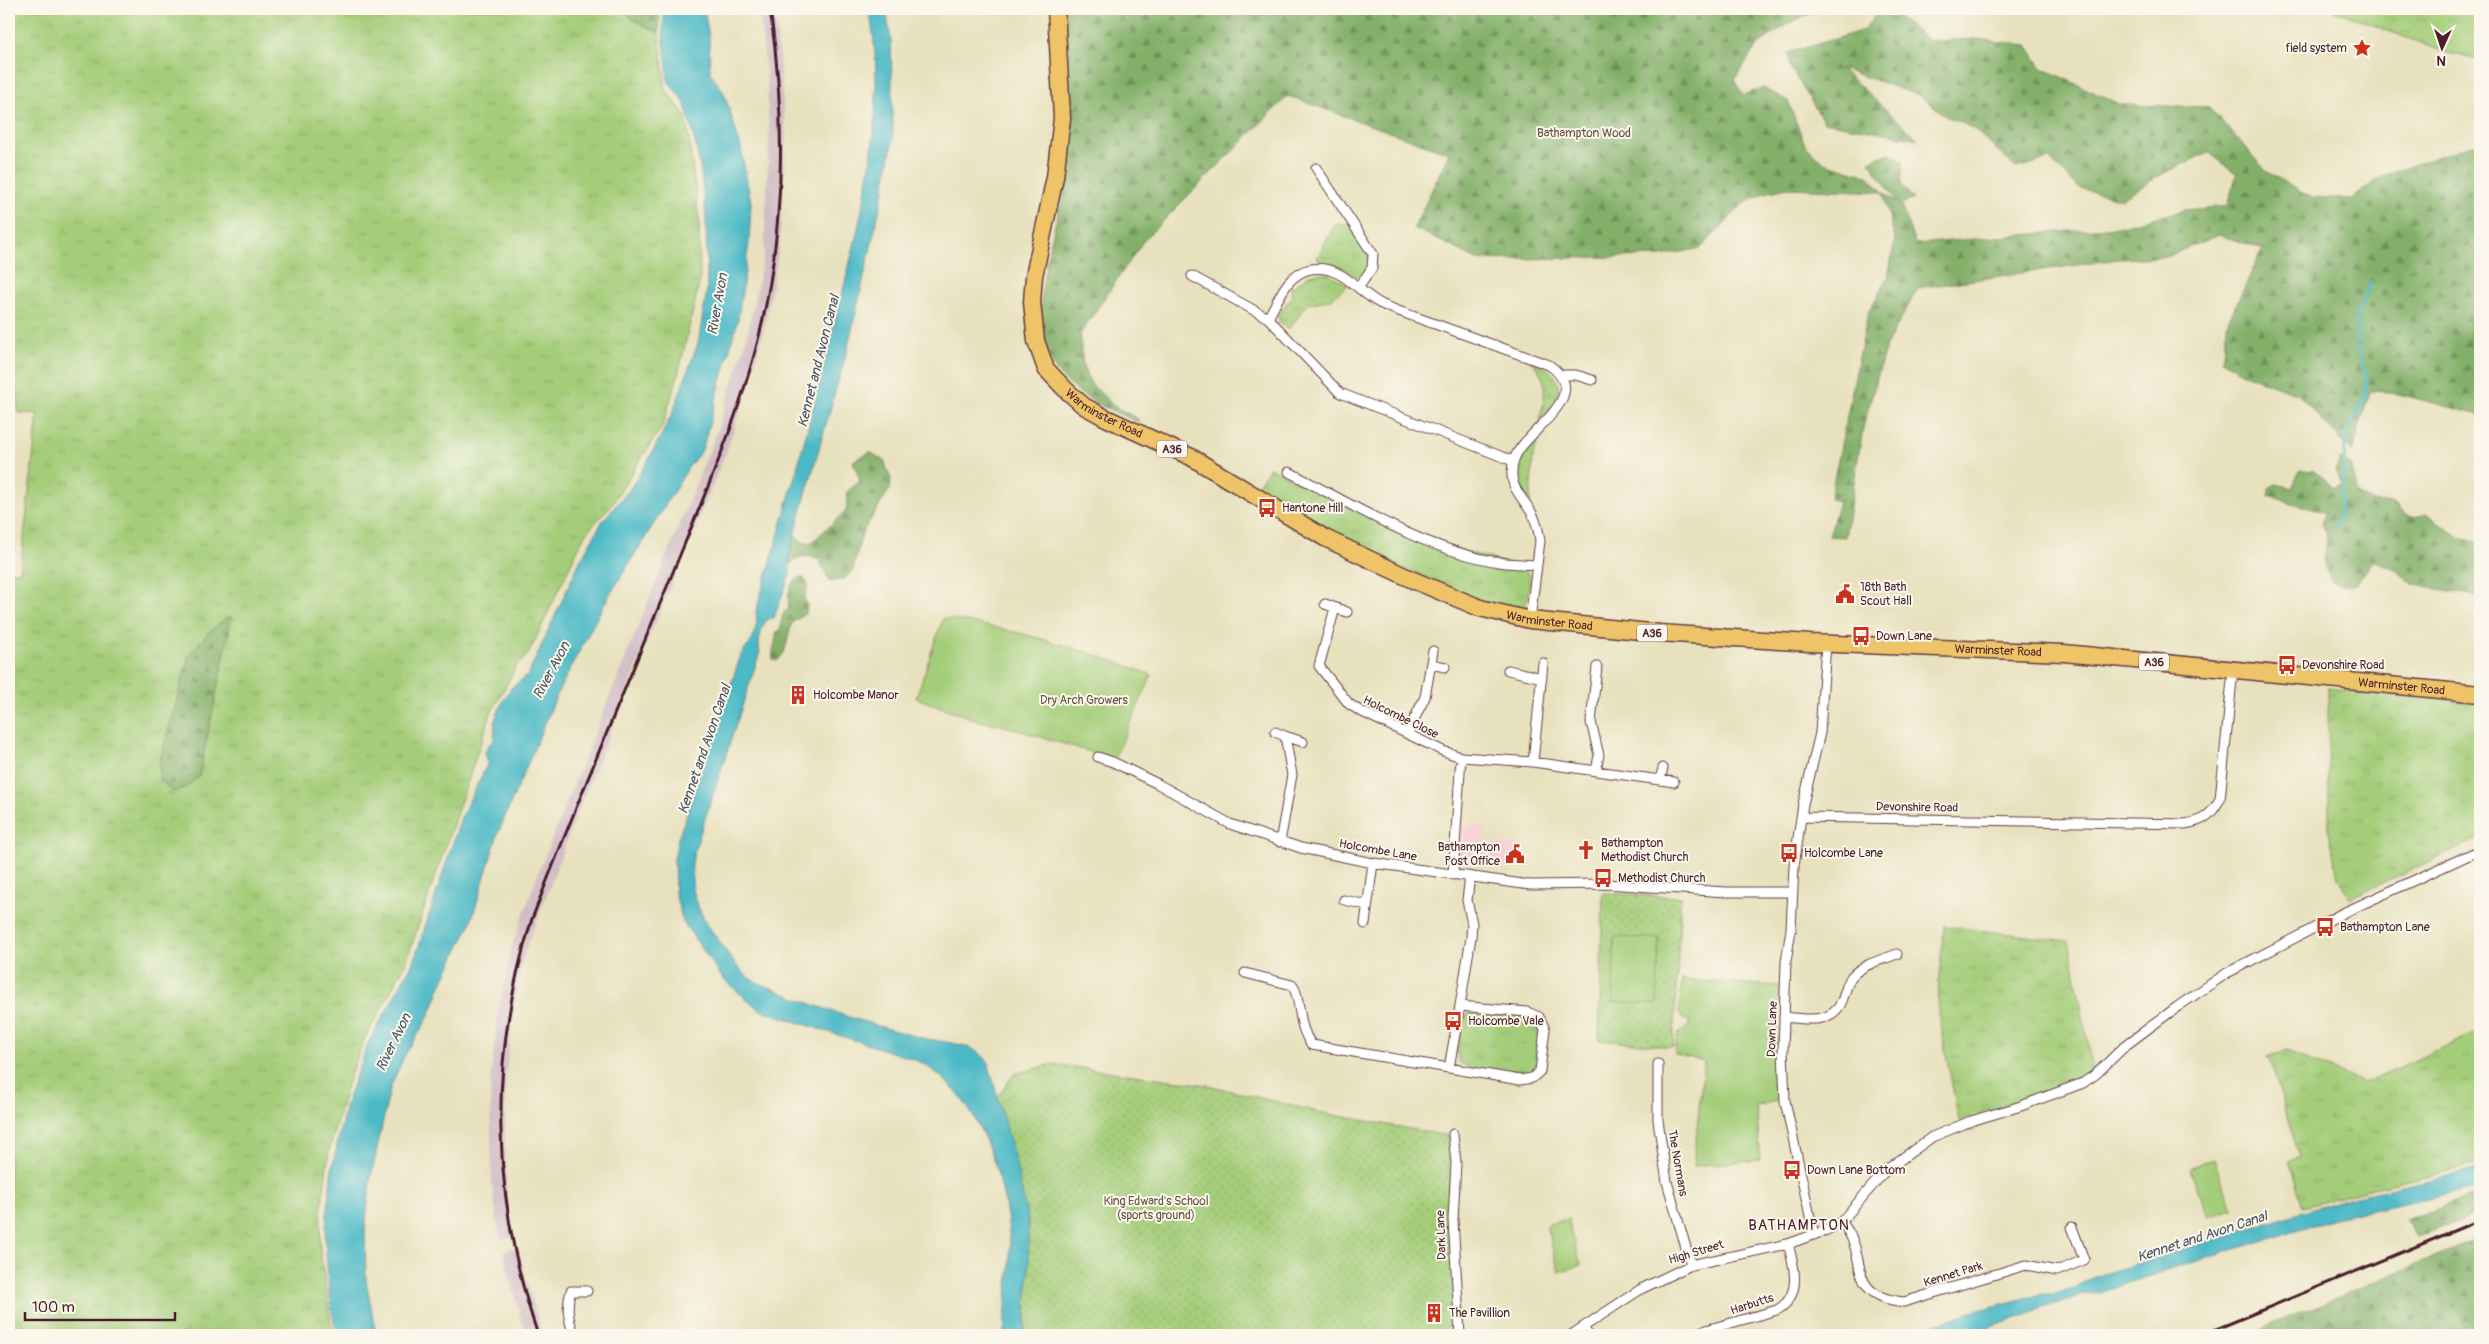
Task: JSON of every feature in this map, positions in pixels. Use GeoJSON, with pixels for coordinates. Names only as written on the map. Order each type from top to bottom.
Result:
{"type":"FeatureCollection","features":[{"type":"Feature","properties":{"kind":"highway","name":"Warminster Road"},"geometry":{"type":"LineString","coordinates":[[1056,9],[1062,118],[1055,177],[1034,276],[1032,302],[1036,341],[1046,369],[1084,406],[1191,457],[1325,538],[1413,580],[1480,608],[1530,620],[1660,634],[1826,644],[2064,653],[2480,694]]}},
{"type":"Feature","properties":{"kind":"street"},"geometry":{"type":"LineString","coordinates":[[1316,168],[1373,254],[1372,268],[1359,287]]}},
{"type":"Feature","properties":{"kind":"street"},"geometry":{"type":"LineString","coordinates":[[1268,318],[1290,280],[1297,274],[1321,268],[1346,277],[1380,303],[1549,365],[1561,375],[1564,382],[1564,392],[1561,404],[1518,448],[1514,461],[1512,482],[1523,503],[1532,514],[1538,528],[1540,541],[1530,620]]}},
{"type":"Feature","properties":{"kind":"street"},"geometry":{"type":"LineString","coordinates":[[1192,276],[1268,318],[1340,393],[1514,461]]}},
{"type":"Feature","properties":{"kind":"street"},"geometry":{"type":"LineString","coordinates":[[1561,375],[1576,375],[1592,380]]}},
{"type":"Feature","properties":{"kind":"street"},"geometry":{"type":"LineString","coordinates":[[1289,472],[1406,532],[1462,553],[1498,562],[1537,565]]}},
{"type":"Feature","properties":{"kind":"street"},"geometry":{"type":"LineString","coordinates":[[1324,604],[1348,612]]}},
{"type":"Feature","properties":{"kind":"street","name":"Holcombe Close"},"geometry":{"type":"LineString","coordinates":[[1335,608],[1319,666],[1349,704],[1406,734],[1442,751],[1461,757],[1533,762],[1674,782]]}},
{"type":"Feature","properties":{"kind":"street","name":"Down Lane"},"geometry":{"type":"LineString","coordinates":[[1814,1235],[1785,1102],[1784,1017],[1794,866],[1802,817],[1820,733],[1826,644]]}},
{"type":"Feature","properties":{"kind":"street"},"geometry":{"type":"LineString","coordinates":[[1406,734],[1425,698],[1433,651]]}},
{"type":"Feature","properties":{"kind":"street"},"geometry":{"type":"LineString","coordinates":[[1533,762],[1543,663]]}},
{"type":"Feature","properties":{"kind":"street"},"geometry":{"type":"LineString","coordinates":[[1431,664],[1445,666]]}},
{"type":"Feature","properties":{"kind":"street"},"geometry":{"type":"LineString","coordinates":[[1596,771],[1599,755],[1592,722],[1598,697],[1597,667]]}},
{"type":"Feature","properties":{"kind":"street"},"geometry":{"type":"LineString","coordinates":[[1508,670],[1542,678]]}},
{"type":"Feature","properties":{"kind":"street","name":"Devonshire Road"},"geometry":{"type":"LineString","coordinates":[[1802,817],[2185,824],[2199,822],[2211,814],[2220,799],[2233,670]]}},
{"type":"Feature","properties":{"kind":"street"},"geometry":{"type":"LineString","coordinates":[[1275,732],[1303,742]]}},
{"type":"Feature","properties":{"kind":"street"},"geometry":{"type":"LineString","coordinates":[[1280,842],[1292,774],[1285,736]]}},
{"type":"Feature","properties":{"kind":"street","name":"Holcombe Lane"},"geometry":{"type":"LineString","coordinates":[[1098,757],[1113,762],[1158,784],[1216,818],[1280,842],[1373,863],[1543,886],[1606,884],[1726,892],[1793,892]]}},
{"type":"Feature","properties":{"kind":"street"},"geometry":{"type":"LineString","coordinates":[[1453,875],[1461,757]]}},
{"type":"Feature","properties":{"kind":"street"},"geometry":{"type":"LineString","coordinates":[[1660,780],[1663,768]]}},
{"type":"Feature","properties":{"kind":"street"},"geometry":{"type":"LineString","coordinates":[[1814,1235],[1841,1222],[1886,1170],[1932,1137],[1971,1121],[2021,1106],[2083,1083],[2096,1074],[2126,1045],[2227,973],[2343,913],[2480,850]]}},
{"type":"Feature","properties":{"kind":"street"},"geometry":{"type":"LineString","coordinates":[[1365,924],[1373,863]]}},
{"type":"Feature","properties":{"kind":"street"},"geometry":{"type":"LineString","coordinates":[[1449,1068],[1471,937],[1472,924],[1467,900],[1470,876]]}},
{"type":"Feature","properties":{"kind":"street"},"geometry":{"type":"LineString","coordinates":[[1344,900],[1367,906]]}},
{"type":"Feature","properties":{"kind":"street"},"geometry":{"type":"LineString","coordinates":[[1784,1017],[1818,1020],[1832,1015],[1842,1003],[1851,977],[1863,967],[1897,954]]}},
{"type":"Feature","properties":{"kind":"street"},"geometry":{"type":"LineString","coordinates":[[1245,974],[1292,984],[1296,990],[1299,1019],[1307,1039],[1312,1045],[1520,1080],[1532,1078],[1540,1071],[1545,1029],[1539,1017],[1527,1012],[1460,1006]]}},
{"type":"Feature","properties":{"kind":"street","name":"The Normans"},"geometry":{"type":"LineString","coordinates":[[1658,1064],[1658,1120],[1666,1182],[1691,1265]]}},
{"type":"Feature","properties":{"kind":"street","name":"Dark Lane"},"geometry":{"type":"LineString","coordinates":[[1452,1134],[1456,1156],[1453,1220],[1460,1335]]}},
{"type":"Feature","properties":{"kind":"street","name":"Kennet Park"},"geometry":{"type":"LineString","coordinates":[[1841,1222],[1849,1230],[1856,1247],[1860,1274],[1868,1289],[1886,1300],[1904,1302],[2026,1265],[2057,1271],[2084,1260],[2072,1227]]}},
{"type":"Feature","properties":{"kind":"street","name":"High Street"},"geometry":{"type":"LineString","coordinates":[[1571,1335],[1662,1277],[1691,1265],[1788,1244],[1814,1235]]}},
{"type":"Feature","properties":{"kind":"street","name":"Harbutts"},"geometry":{"type":"LineString","coordinates":[[1692,1334],[1777,1310],[1785,1306],[1791,1297],[1795,1281],[1794,1264],[1788,1244]]}},
{"type":"Feature","properties":{"kind":"street"},"geometry":{"type":"LineString","coordinates":[[575,1335],[568,1315],[568,1299],[571,1291],[588,1291]]}},
{"type":"Feature","properties":{"kind":"street"},"geometry":{"type":"LineString","coordinates":[[1583,1327],[1588,1335]]}},
{"type":"Feature","properties":{"kind":"shaded area"},"geometry":{"type":"Polygon","coordinates":[[[759,9],[775,9],[786,138],[779,249],[766,319],[750,382],[727,450],[582,800],[523,958],[516,991],[505,1081],[507,1196],[514,1237],[500,1239],[492,1185],[490,1083],[498,1014],[511,950],[538,873],[715,437],[744,349],[754,303],[764,253],[769,145],[767,82],[759,9]]]}},
{"type":"Feature","properties":{"kind":"shaded area"},"geometry":{"type":"Polygon","coordinates":[[[1461,826],[1486,827],[1485,842],[1524,845],[1523,868],[1459,863],[1461,826]]]}},
{"type":"Feature","properties":{"kind":"shaded area"},"geometry":{"type":"Polygon","coordinates":[[[516,1248],[543,1335],[527,1335],[521,1317],[503,1251],[516,1248]]]}},
{"type":"Feature","properties":{"kind":"green space"},"geometry":{"type":"Polygon","coordinates":[[[9,9],[626,9],[632,19],[659,33],[666,90],[686,117],[699,219],[700,280],[678,375],[663,425],[610,507],[585,534],[529,653],[516,667],[491,713],[405,965],[363,1042],[347,1084],[329,1151],[321,1212],[320,1250],[333,1335],[9,1335],[9,571],[20,572],[38,414],[19,413],[15,386],[9,377],[9,9]]]}},
{"type":"Feature","properties":{"kind":"green space"},"geometry":{"type":"Polygon","coordinates":[[[626,9],[660,9],[659,33],[632,19],[626,9]]]}},
{"type":"Feature","properties":{"kind":"green space","name":"Bathampton Wood"},"geometry":{"type":"Polygon","coordinates":[[[1061,9],[1821,9],[1789,23],[1758,44],[1734,80],[1743,95],[1763,88],[1788,101],[1805,145],[1824,163],[1868,176],[1883,192],[1787,188],[1765,193],[1742,205],[1701,248],[1662,256],[1479,260],[1414,228],[1449,153],[1288,96],[1144,240],[1080,334],[1083,367],[1091,384],[1114,406],[1138,419],[1138,422],[1097,403],[1069,384],[1061,376],[1048,353],[1041,327],[1041,299],[1045,270],[1065,184],[1072,140],[1070,84],[1061,9]]]}},
{"type":"Feature","properties":{"kind":"green space"},"geometry":{"type":"Polygon","coordinates":[[[1880,9],[1888,9],[1929,41],[1976,39],[2027,45],[2042,68],[2121,105],[2209,107],[2266,171],[2309,197],[2352,199],[2382,176],[2480,142],[2480,415],[2391,392],[2370,391],[2352,452],[2298,394],[2244,374],[2222,360],[2228,321],[2263,249],[2219,235],[2166,257],[2118,259],[1918,288],[1886,346],[1863,428],[1845,537],[1829,536],[1839,501],[1830,499],[1868,313],[1888,277],[1895,240],[1883,192],[1899,204],[1869,161],[1890,153],[1903,161],[1901,184],[1913,199],[1901,205],[1915,244],[2117,227],[2186,210],[2227,206],[2237,174],[2208,152],[2157,177],[2122,199],[2079,188],[2049,159],[2016,168],[1973,128],[1948,117],[1920,96],[1840,68],[1918,139],[1824,122],[1790,67],[1788,53],[1864,30],[1880,9]]]}},
{"type":"Feature","properties":{"kind":"green space"},"geometry":{"type":"Polygon","coordinates":[[[2331,9],[2480,9],[2480,60],[2444,52],[2331,9]]]}},
{"type":"Feature","properties":{"kind":"green space"},"geometry":{"type":"Polygon","coordinates":[[[1348,224],[1369,256],[1369,267],[1357,278],[1343,269],[1324,265],[1317,258],[1334,225],[1348,224]]]}},
{"type":"Feature","properties":{"kind":"green space"},"geometry":{"type":"Polygon","coordinates":[[[1329,274],[1348,285],[1331,299],[1308,304],[1288,330],[1280,322],[1277,315],[1292,297],[1291,288],[1309,275],[1329,274]]]}},
{"type":"Feature","properties":{"kind":"green space"},"geometry":{"type":"Polygon","coordinates":[[[1530,361],[1550,371],[1556,378],[1558,386],[1558,393],[1554,402],[1539,419],[1544,395],[1543,380],[1536,367],[1530,361]]]}},
{"type":"Feature","properties":{"kind":"green space"},"geometry":{"type":"Polygon","coordinates":[[[1548,425],[1537,442],[1533,455],[1530,503],[1518,479],[1518,460],[1529,443],[1548,425]]]}},
{"type":"Feature","properties":{"kind":"green space"},"geometry":{"type":"Polygon","coordinates":[[[870,452],[884,461],[891,479],[890,489],[862,533],[853,570],[844,579],[830,582],[818,558],[800,557],[790,565],[789,555],[795,535],[804,543],[812,542],[845,512],[847,492],[860,481],[853,461],[870,452]]]}},
{"type":"Feature","properties":{"kind":"green space"},"geometry":{"type":"Polygon","coordinates":[[[2340,459],[2350,465],[2357,493],[2374,502],[2394,504],[2401,512],[2408,516],[2426,514],[2460,538],[2480,543],[2480,597],[2413,584],[2395,569],[2374,560],[2356,584],[2345,586],[2332,582],[2324,565],[2327,537],[2321,523],[2326,513],[2269,496],[2269,488],[2276,484],[2292,488],[2300,470],[2314,471],[2334,488],[2343,485],[2335,471],[2340,459]]]}},
{"type":"Feature","properties":{"kind":"green space"},"geometry":{"type":"Polygon","coordinates":[[[1270,468],[1407,535],[1524,568],[1530,577],[1527,601],[1523,608],[1513,610],[1484,601],[1396,565],[1314,526],[1255,488],[1270,468]]]}},
{"type":"Feature","properties":{"kind":"green space"},"geometry":{"type":"Polygon","coordinates":[[[802,577],[808,584],[804,599],[807,605],[806,613],[792,623],[784,653],[777,661],[773,660],[776,633],[781,628],[782,617],[789,608],[788,598],[790,589],[794,582],[802,577]]]}},
{"type":"Feature","properties":{"kind":"green space"},"geometry":{"type":"Polygon","coordinates":[[[227,617],[232,618],[199,777],[185,788],[173,792],[159,779],[160,761],[189,655],[209,632],[227,617]]]}},
{"type":"Feature","properties":{"kind":"green space","name":"Dry Arch Growers"},"geometry":{"type":"Polygon","coordinates":[[[943,618],[1049,641],[1152,675],[1114,759],[1001,725],[979,721],[916,698],[943,618]]]}},
{"type":"Feature","properties":{"kind":"green space"},"geometry":{"type":"Polygon","coordinates":[[[2328,688],[2480,704],[2480,838],[2350,898],[2338,878],[2329,831],[2328,688]]]}},
{"type":"Feature","properties":{"kind":"green space"},"geometry":{"type":"Polygon","coordinates":[[[1603,893],[1681,897],[1673,1047],[1599,1040],[1603,893]]]}},
{"type":"Feature","properties":{"kind":"green space"},"geometry":{"type":"Polygon","coordinates":[[[1944,926],[2069,941],[2093,1070],[2061,1087],[1959,1121],[1938,1013],[1939,976],[1944,926]]]}},
{"type":"Feature","properties":{"kind":"green space"},"geometry":{"type":"Polygon","coordinates":[[[1614,937],[1659,938],[1657,1004],[1613,1002],[1614,937]]]}},
{"type":"Feature","properties":{"kind":"green space"},"geometry":{"type":"Polygon","coordinates":[[[1682,980],[1781,986],[1777,1032],[1779,1100],[1756,1106],[1761,1160],[1693,1166],[1704,1061],[1675,1054],[1677,1035],[1689,1026],[1689,1021],[1683,1019],[1679,1013],[1682,980]]]}},
{"type":"Feature","properties":{"kind":"green space"},"geometry":{"type":"Polygon","coordinates":[[[1474,1012],[1526,1016],[1536,1020],[1540,1033],[1540,1048],[1537,1063],[1530,1075],[1492,1073],[1472,1068],[1458,1061],[1458,1045],[1461,1030],[1467,1015],[1474,1012]]]}},
{"type":"Feature","properties":{"kind":"green space"},"geometry":{"type":"Polygon","coordinates":[[[2480,1031],[2480,1164],[2373,1188],[2303,1207],[2289,1161],[2299,1157],[2270,1059],[2266,1057],[2287,1051],[2364,1083],[2480,1031]]]}},
{"type":"Feature","properties":{"kind":"green space","name":"King Edward's School (sports ground)"},"geometry":{"type":"Polygon","coordinates":[[[1053,1064],[1208,1085],[1318,1112],[1449,1136],[1450,1220],[1459,1335],[1024,1335],[1029,1272],[1028,1220],[997,1098],[1014,1074],[1053,1064]]]}},
{"type":"Feature","properties":{"kind":"green space"},"geometry":{"type":"Polygon","coordinates":[[[2214,1159],[2232,1209],[2208,1217],[2190,1168],[2214,1159]]]}},
{"type":"Feature","properties":{"kind":"green space"},"geometry":{"type":"Polygon","coordinates":[[[2480,1193],[2480,1213],[2417,1237],[2406,1220],[2480,1193]]]}},
{"type":"Feature","properties":{"kind":"green space"},"geometry":{"type":"Polygon","coordinates":[[[1568,1219],[1581,1265],[1559,1272],[1546,1225],[1568,1219]]]}},
{"type":"Feature","properties":{"kind":"green space"},"geometry":{"type":"Polygon","coordinates":[[[2480,1238],[2480,1335],[2247,1335],[2480,1238]]]}},
{"type":"Feature","properties":{"kind":"water","name":"River Avon"},"geometry":{"type":"Polygon","coordinates":[[[664,9],[704,9],[709,37],[710,72],[724,93],[740,144],[751,203],[749,243],[738,319],[702,450],[690,465],[603,606],[560,688],[498,833],[470,925],[441,985],[429,1016],[404,1057],[390,1088],[370,1182],[365,1229],[366,1279],[376,1335],[336,1335],[329,1292],[325,1237],[331,1174],[346,1103],[368,1044],[414,961],[462,815],[487,765],[485,753],[488,745],[494,741],[495,720],[503,701],[511,688],[528,675],[580,561],[602,522],[630,489],[649,459],[673,412],[698,343],[707,290],[706,215],[701,172],[693,133],[684,102],[668,81],[663,33],[664,9]]]}},
{"type":"Feature","properties":{"kind":"water"},"geometry":{"type":"Polygon","coordinates":[[[869,9],[886,9],[891,40],[893,138],[884,190],[848,347],[789,554],[790,574],[774,618],[767,619],[761,631],[759,640],[760,652],[694,852],[692,864],[693,886],[698,907],[709,927],[735,964],[749,978],[814,1005],[866,1022],[918,1037],[965,1046],[982,1055],[988,1062],[1015,1160],[1028,1220],[1029,1272],[1024,1335],[1004,1335],[1010,1251],[1004,1197],[986,1140],[972,1114],[955,1091],[936,1072],[913,1059],[760,1010],[724,980],[683,922],[675,894],[674,859],[678,839],[742,652],[750,644],[757,624],[756,611],[806,435],[862,210],[874,130],[876,90],[875,50],[869,9]]]}},
{"type":"Feature","properties":{"kind":"water"},"geometry":{"type":"Polygon","coordinates":[[[2480,1169],[2479,1187],[2335,1218],[2096,1293],[2079,1296],[1964,1335],[1903,1335],[1971,1312],[2042,1294],[2055,1294],[2076,1287],[2094,1277],[2348,1198],[2480,1169]]]}},
{"type":"Feature","properties":{"kind":"waterway"},"geometry":{"type":"LineString","coordinates":[[2337,528],[2344,476],[2345,434],[2364,400],[2367,381],[2358,352],[2356,324],[2360,307],[2371,282]]}},
{"type":"Feature","properties":{"kind":"railway"},"geometry":{"type":"LineString","coordinates":[[538,1335],[522,1283],[511,1232],[504,1180],[501,1127],[502,1075],[508,1023],[518,971],[532,919],[711,478],[746,384],[755,351],[770,281],[779,203],[780,125],[775,47],[770,9]]}},
{"type":"Feature","properties":{"kind":"railway"},"geometry":{"type":"LineString","coordinates":[[2202,1335],[2480,1220]]}},
{"type":"Feature","properties":{"kind":"place","name":"field system"},"geometry":{"type":"Point","coordinates":[2362,48]}},
{"type":"Feature","properties":{"kind":"place","name":"Hantone Hill"},"geometry":{"type":"Point","coordinates":[1267,508]}},
{"type":"Feature","properties":{"kind":"place","name":"18th Bath Scout Hall"},"geometry":{"type":"Point","coordinates":[1845,594]}},
{"type":"Feature","properties":{"kind":"place","name":"Down Lane"},"geometry":{"type":"Point","coordinates":[1861,636]}},
{"type":"Feature","properties":{"kind":"place","name":"Devonshire Road"},"geometry":{"type":"Point","coordinates":[2287,665]}},
{"type":"Feature","properties":{"kind":"place","name":"Holcombe Manor"},"geometry":{"type":"Point","coordinates":[798,695]}},
{"type":"Feature","properties":{"kind":"place","name":"Bathampton Methodist Church"},"geometry":{"type":"Point","coordinates":[1586,850]}},
{"type":"Feature","properties":{"kind":"place","name":"Holcombe Lane"},"geometry":{"type":"Point","coordinates":[1789,853]}},
{"type":"Feature","properties":{"kind":"place","name":"Bathampton Post Office"},"geometry":{"type":"Point","coordinates":[1515,854]}},
{"type":"Feature","properties":{"kind":"place","name":"Methodist Church"},"geometry":{"type":"Point","coordinates":[1603,878]}},
{"type":"Feature","properties":{"kind":"place","name":"Bathampton Lane"},"geometry":{"type":"Point","coordinates":[2325,927]}},
{"type":"Feature","properties":{"kind":"place","name":"Holcombe Vale"},"geometry":{"type":"Point","coordinates":[1453,1021]}},
{"type":"Feature","properties":{"kind":"place","name":"Down Lane Bottom"},"geometry":{"type":"Point","coordinates":[1792,1170]}},
{"type":"Feature","properties":{"kind":"place","name":"The Pavillion"},"geometry":{"type":"Point","coordinates":[1434,1313]}},
{"type":"Feature","properties":{"kind":"district","name":"BATHAMPTON"},"geometry":{"type":"Point","coordinates":[1799,1225]}},
{"type":"Feature","properties":{"kind":"water label","name":"Kennet and Avon Canal"},"geometry":{"type":"Point","coordinates":[818,361]}},
{"type":"Feature","properties":{"kind":"water label","name":"Kennet and Avon Canal"},"geometry":{"type":"Point","coordinates":[704,749]}},
{"type":"Feature","properties":{"kind":"water label","name":"Kennet and Avon Canal"},"geometry":{"type":"Point","coordinates":[2202,1236]}}]}
